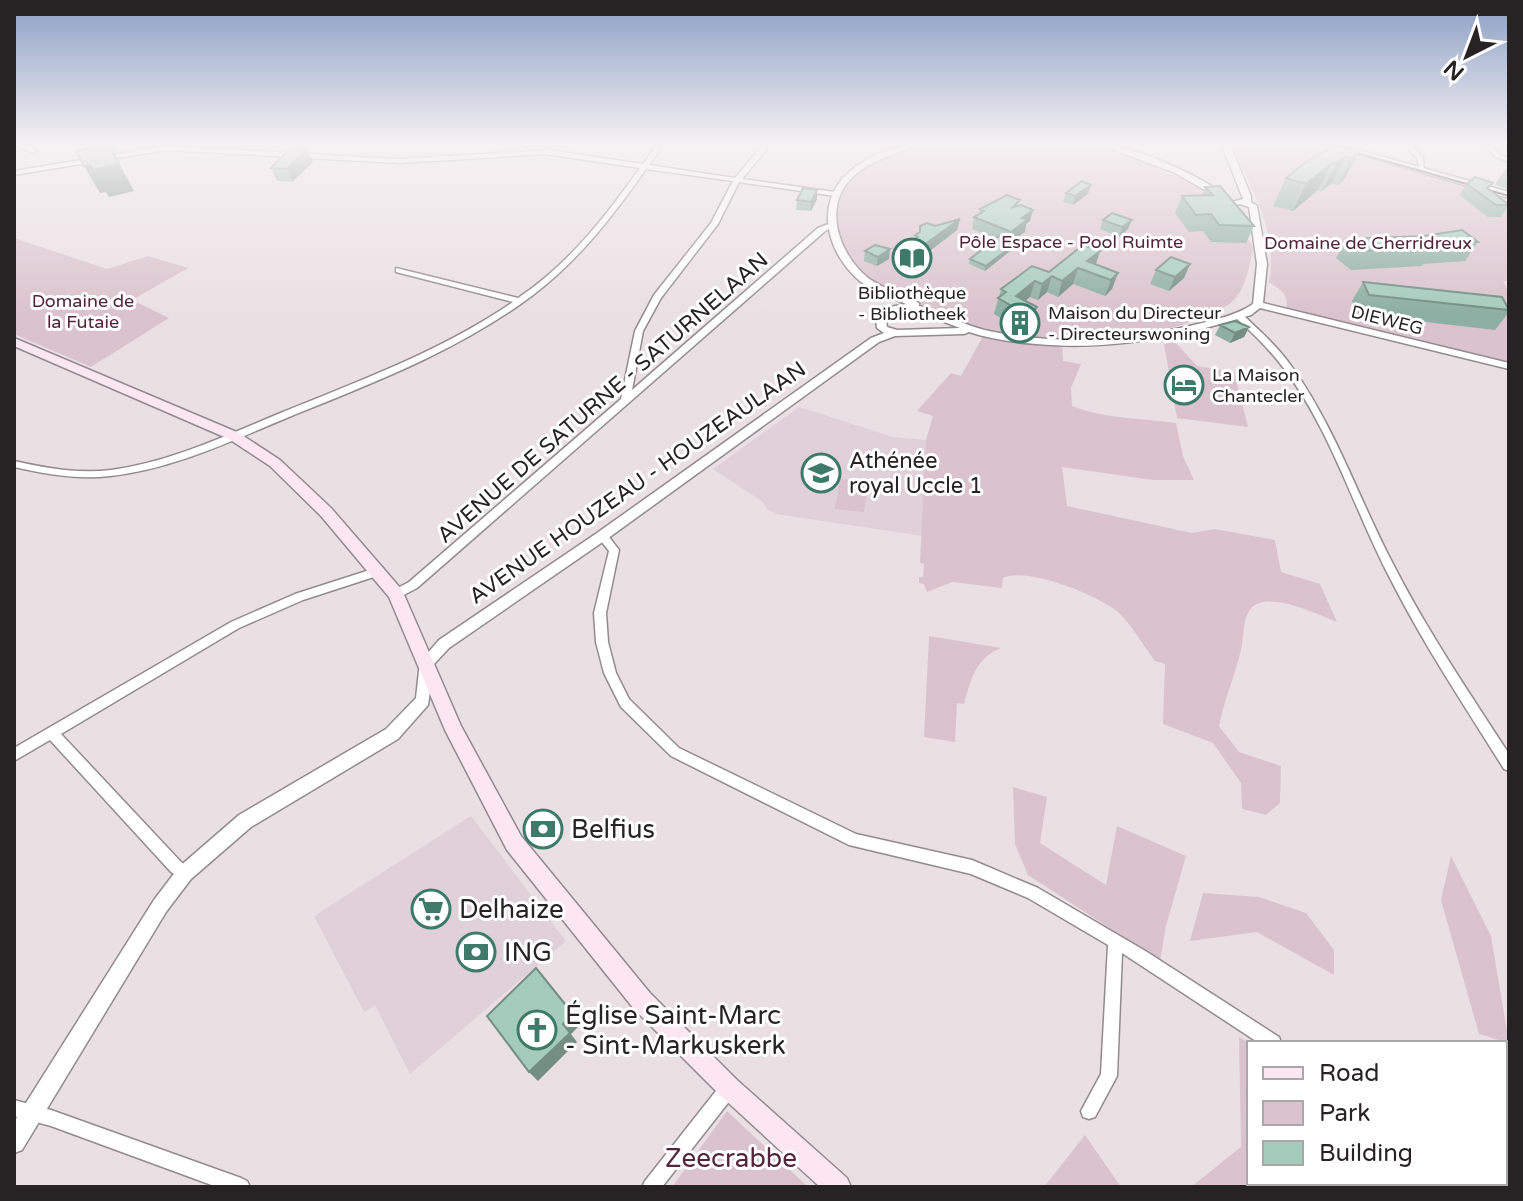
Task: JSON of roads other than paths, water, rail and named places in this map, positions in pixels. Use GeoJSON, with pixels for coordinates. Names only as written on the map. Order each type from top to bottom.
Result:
{"type":"FeatureCollection","features":[{"type":"Feature","properties":{"kind":"main road"},"geometry":{"type":"LineString","coordinates":[[14,342],[234,436],[261,453],[301,487],[379,571],[396,594],[454,730],[514,843],[642,1001],[729,1088],[838,1187]]}},
{"type":"Feature","properties":{"kind":"street"},"geometry":{"type":"LineString","coordinates":[[14,464],[77,474],[106,474],[171,461],[408,364],[486,323],[520,301],[586,245],[619,201]]}},
{"type":"Feature","properties":{"kind":"street"},"geometry":{"type":"LineString","coordinates":[[625,403],[639,331],[657,297],[714,224],[726,201]]}},
{"type":"Feature","properties":{"kind":"street"},"geometry":{"type":"LineString","coordinates":[[834,201],[831,225],[836,244],[869,283],[920,309],[981,333],[1058,344],[1142,341],[1239,316],[1258,305],[1262,264],[1249,201]]}},
{"type":"Feature","properties":{"kind":"street"},"geometry":{"type":"LineString","coordinates":[[1227,201],[1256,229]]}},
{"type":"Feature","properties":{"kind":"street"},"geometry":{"type":"LineString","coordinates":[[1235,206],[1250,205]]}},
{"type":"Feature","properties":{"kind":"street","name":"AVENUE DE SATURNE - SATURNELAAN"},"geometry":{"type":"LineString","coordinates":[[396,594],[413,585],[821,230],[831,225]]}},
{"type":"Feature","properties":{"kind":"street"},"geometry":{"type":"LineString","coordinates":[[399,270],[520,301]]}},
{"type":"Feature","properties":{"kind":"street"},"geometry":{"type":"LineString","coordinates":[[869,283],[887,330]]}},
{"type":"Feature","properties":{"kind":"street","name":"DIEWEG"},"geometry":{"type":"LineString","coordinates":[[1258,305],[1509,366]]}},
{"type":"Feature","properties":{"kind":"street"},"geometry":{"type":"LineString","coordinates":[[883,314],[899,307],[920,309]]}},
{"type":"Feature","properties":{"kind":"street"},"geometry":{"type":"LineString","coordinates":[[917,331],[926,322],[920,309]]}},
{"type":"Feature","properties":{"kind":"street"},"geometry":{"type":"LineString","coordinates":[[1239,316],[1259,332],[1316,410],[1383,556],[1435,648],[1503,746],[1509,765]]}},
{"type":"Feature","properties":{"kind":"street","name":"AVENUE HOUZEAU - HOUZEAULAAN"},"geometry":{"type":"LineString","coordinates":[[427,662],[444,644],[602,536],[887,330],[981,333]]}},
{"type":"Feature","properties":{"kind":"street"},"geometry":{"type":"LineString","coordinates":[[602,536],[614,550],[600,613],[602,642],[610,673],[625,703],[675,752],[854,840],[972,867],[1033,893],[1270,1041]]}},
{"type":"Feature","properties":{"kind":"street"},"geometry":{"type":"LineString","coordinates":[[14,755],[235,625],[299,597],[379,571]]}},
{"type":"Feature","properties":{"kind":"street"},"geometry":{"type":"LineString","coordinates":[[14,1142],[23,1110],[185,873],[245,821],[392,734],[423,700],[427,662]]}},
{"type":"Feature","properties":{"kind":"street"},"geometry":{"type":"LineString","coordinates":[[51,732],[185,873]]}},
{"type":"Feature","properties":{"kind":"street"},"geometry":{"type":"LineString","coordinates":[[1089,1111],[1109,1076],[1115,942]]}},
{"type":"Feature","properties":{"kind":"street"},"geometry":{"type":"LineString","coordinates":[[651,1187],[729,1088]]}},
{"type":"Feature","properties":{"kind":"street"},"geometry":{"type":"LineString","coordinates":[[23,1110],[241,1187]]}},
{"type":"Feature","properties":{"kind":"place","name":"Bibliothèque - Bibliotheek"},"geometry":{"type":"Point","coordinates":[912,258]}},
{"type":"Feature","properties":{"kind":"place","name":"Maison du Directeur - Directeurswoning"},"geometry":{"type":"Point","coordinates":[1020,323]}},
{"type":"Feature","properties":{"kind":"place","name":"La Maison Chantecler"},"geometry":{"type":"Point","coordinates":[1184,385]}},
{"type":"Feature","properties":{"kind":"place","name":"Athénée royal Uccle 1"},"geometry":{"type":"Point","coordinates":[821,473]}},
{"type":"Feature","properties":{"kind":"place","name":"Belfius"},"geometry":{"type":"Point","coordinates":[543,829]}},
{"type":"Feature","properties":{"kind":"place","name":"Delhaize"},"geometry":{"type":"Point","coordinates":[431,909]}},
{"type":"Feature","properties":{"kind":"place","name":"ING"},"geometry":{"type":"Point","coordinates":[476,952]}},
{"type":"Feature","properties":{"kind":"place","name":"Église Saint-Marc - Sint-Markuskerk"},"geometry":{"type":"Point","coordinates":[537,1030]}},
{"type":"Feature","properties":{"kind":"park label","name":"Pôle Espace - Pool Ruimte"},"geometry":{"type":"Point","coordinates":[1071,242]}},
{"type":"Feature","properties":{"kind":"park label","name":"Domaine de Cherridreux"},"geometry":{"type":"Point","coordinates":[1368,243]}},
{"type":"Feature","properties":{"kind":"park label","name":"Domaine de la Futaie"},"geometry":{"type":"Point","coordinates":[83,311]}},
{"type":"Feature","properties":{"kind":"park label","name":"Zeecrabbe"},"geometry":{"type":"Point","coordinates":[731,1158]}}]}
